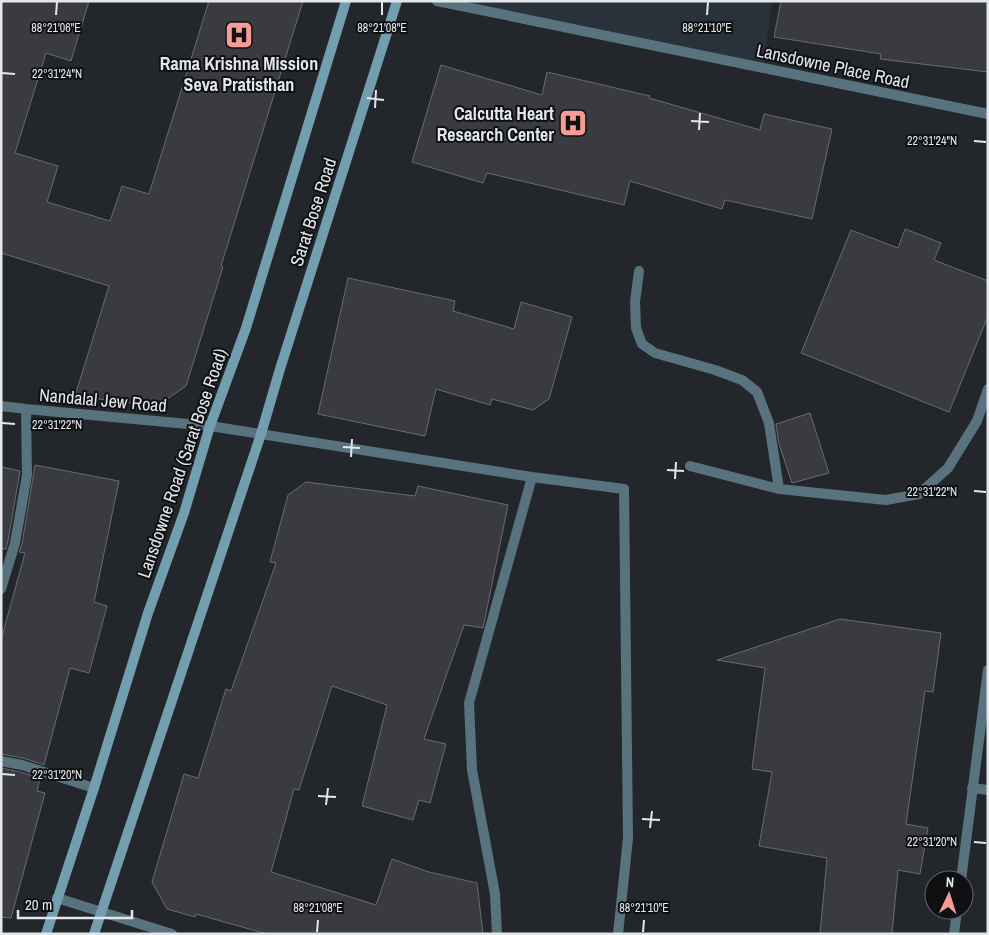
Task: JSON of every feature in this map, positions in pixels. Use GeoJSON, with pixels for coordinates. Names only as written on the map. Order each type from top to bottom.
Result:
{"type":"FeatureCollection","features":[{"type":"Feature","properties":{"kind":"main road","name":"Lansdowne Road (Sarat Bose Road)"},"geometry":{"type":"LineString","coordinates":[[46,934],[94,788],[148,613],[184,513],[210,426],[246,328],[346,1]]}},
{"type":"Feature","properties":{"kind":"main road","name":"Sarat Bose Road"},"geometry":{"type":"LineString","coordinates":[[261,434],[397,1]]}},
{"type":"Feature","properties":{"kind":"main road"},"geometry":{"type":"LineString","coordinates":[[94,934],[261,434]]}},
{"type":"Feature","properties":{"kind":"street","name":"Lansdowne Place Road"},"geometry":{"type":"LineString","coordinates":[[437,1],[988,114]]}},
{"type":"Feature","properties":{"kind":"street"},"geometry":{"type":"LineString","coordinates":[[639,271],[634,302],[636,328],[642,344],[655,353],[715,370],[742,380],[757,392],[769,423],[779,489]]}},
{"type":"Feature","properties":{"kind":"street"},"geometry":{"type":"LineString","coordinates":[[690,466],[779,489],[886,500],[919,494],[948,468],[977,421],[988,389]]}},
{"type":"Feature","properties":{"kind":"street","name":"Nandalal Jew Road"},"geometry":{"type":"LineString","coordinates":[[1,406],[210,426],[532,477],[624,489],[628,838],[618,934]]}},
{"type":"Feature","properties":{"kind":"street"},"geometry":{"type":"LineString","coordinates":[[1,589],[15,543],[27,475],[26,409]]}},
{"type":"Feature","properties":{"kind":"street"},"geometry":{"type":"LineString","coordinates":[[497,934],[495,894],[472,770],[469,703],[532,477]]}},
{"type":"Feature","properties":{"kind":"street"},"geometry":{"type":"LineString","coordinates":[[962,870],[988,670]]}},
{"type":"Feature","properties":{"kind":"street"},"geometry":{"type":"LineString","coordinates":[[1,761],[22,765],[94,788]]}},
{"type":"Feature","properties":{"kind":"street"},"geometry":{"type":"LineString","coordinates":[[972,788],[988,790]]}},
{"type":"Feature","properties":{"kind":"street"},"geometry":{"type":"LineString","coordinates":[[57,898],[172,934]]}},
{"type":"Feature","properties":{"kind":"street"},"geometry":{"type":"LineString","coordinates":[[954,934],[956,920]]}},
{"type":"Feature","properties":{"kind":"shaded area"},"geometry":{"type":"Polygon","coordinates":[[[435,1],[772,1],[763,72],[435,1]]]}},
{"type":"Feature","properties":{"kind":"building"},"geometry":{"type":"Polygon","coordinates":[[[1,1],[89,1],[71,61],[46,53],[15,153],[58,166],[47,202],[110,221],[122,186],[149,194],[209,1],[303,1],[186,386],[157,406],[75,396],[109,286],[1,253],[1,1]]]}},
{"type":"Feature","properties":{"kind":"building"},"geometry":{"type":"Polygon","coordinates":[[[781,1],[988,1],[988,72],[880,59],[881,54],[774,37],[781,1]]]}},
{"type":"Feature","properties":{"kind":"building"},"geometry":{"type":"Polygon","coordinates":[[[441,65],[542,95],[547,72],[650,96],[649,98],[760,130],[764,114],[832,129],[812,219],[725,200],[722,209],[630,181],[624,205],[487,173],[483,183],[412,162],[441,65]]]}},
{"type":"Feature","properties":{"kind":"building"},"geometry":{"type":"Polygon","coordinates":[[[905,229],[941,243],[934,260],[988,281],[988,316],[949,412],[801,353],[851,230],[898,248],[905,229]]]}},
{"type":"Feature","properties":{"kind":"building"},"geometry":{"type":"Polygon","coordinates":[[[348,278],[455,301],[453,311],[514,329],[521,302],[572,317],[549,399],[533,410],[492,399],[490,405],[436,389],[425,436],[318,414],[348,278]]]}},
{"type":"Feature","properties":{"kind":"building"},"geometry":{"type":"Polygon","coordinates":[[[810,413],[829,473],[792,483],[779,444],[776,424],[810,413]]]}},
{"type":"Feature","properties":{"kind":"building"},"geometry":{"type":"Polygon","coordinates":[[[35,465],[119,481],[94,602],[107,606],[89,673],[70,668],[44,765],[23,758],[1,754],[1,640],[25,553],[19,552],[22,544],[35,465]]]}},
{"type":"Feature","properties":{"kind":"building"},"geometry":{"type":"Polygon","coordinates":[[[1,467],[20,471],[6,549],[1,549],[1,467]]]}},
{"type":"Feature","properties":{"kind":"building"},"geometry":{"type":"Polygon","coordinates":[[[306,482],[415,496],[418,486],[508,505],[483,628],[464,625],[424,739],[446,744],[430,803],[419,800],[413,820],[362,806],[387,705],[332,686],[299,790],[294,789],[271,872],[376,905],[392,859],[429,872],[477,883],[483,934],[267,934],[196,914],[195,917],[167,909],[152,882],[184,774],[198,778],[226,689],[231,691],[276,563],[270,562],[288,495],[306,482]]]}},
{"type":"Feature","properties":{"kind":"building"},"geometry":{"type":"Polygon","coordinates":[[[840,619],[941,633],[933,692],[925,691],[906,824],[928,828],[920,874],[898,870],[892,934],[820,934],[827,858],[759,846],[772,772],[752,769],[765,668],[717,660],[840,619]]]}},
{"type":"Feature","properties":{"kind":"building"},"geometry":{"type":"Polygon","coordinates":[[[1,768],[40,778],[37,791],[45,793],[11,918],[1,917],[1,768]]]}},
{"type":"Feature","properties":{"kind":"place","name":"Rama Krishna Mission Seva Pratisthan"},"geometry":{"type":"Point","coordinates":[239,35]}},
{"type":"Feature","properties":{"kind":"place","name":"Calcutta Heart Research Center"},"geometry":{"type":"Point","coordinates":[573,123]}}]}
